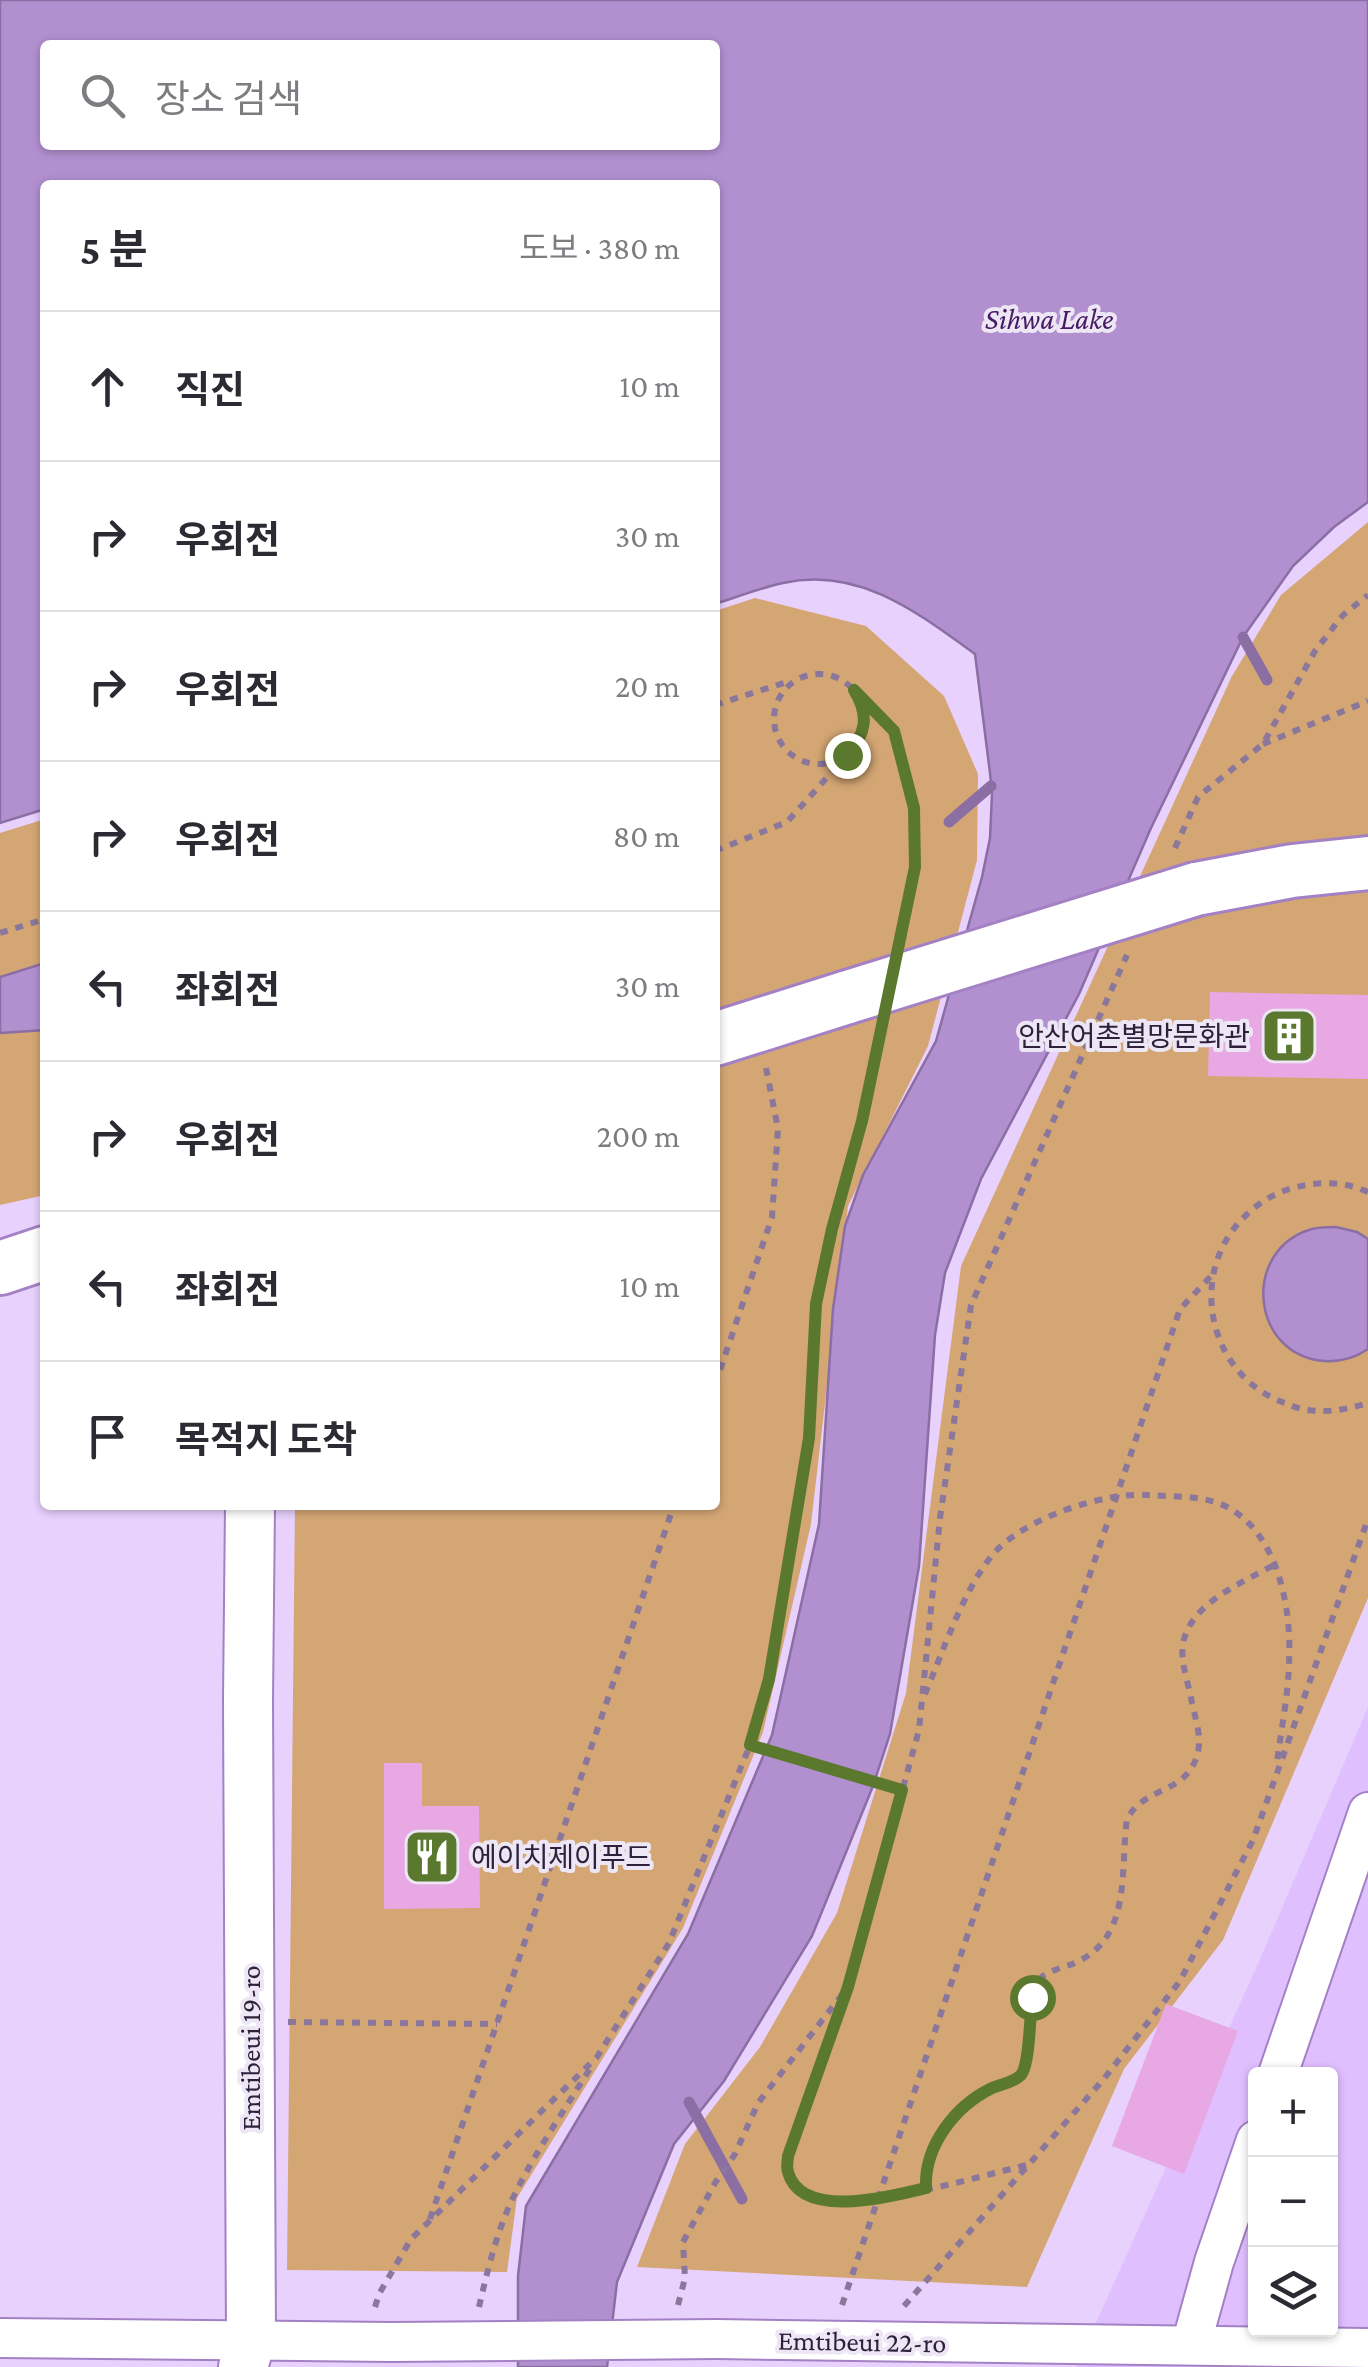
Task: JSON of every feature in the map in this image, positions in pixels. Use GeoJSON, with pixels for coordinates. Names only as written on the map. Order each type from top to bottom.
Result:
{"type":"FeatureCollection","features":[{"type":"Feature","properties":{"kind":"main road"},"geometry":{"type":"LineString","coordinates":[[720,1039],[865,1010],[1184,870],[1292,871],[1368,864]]}},
{"type":"Feature","properties":{"kind":"main road"},"geometry":{"type":"LineString","coordinates":[[0,1268],[40,1255]]}},
{"type":"Feature","properties":{"kind":"street","name":"Emtibeui 19-ro"},"geometry":{"type":"LineString","coordinates":[[247,2354],[250,1510]]}},
{"type":"Feature","properties":{"kind":"street"},"geometry":{"type":"LineString","coordinates":[[1280,2067],[1368,1812]]}},
{"type":"Feature","properties":{"kind":"street"},"geometry":{"type":"LineString","coordinates":[[1191,2346],[1214,2262],[1250,2157]]}},
{"type":"Feature","properties":{"kind":"street"},"geometry":{"type":"LineString","coordinates":[[0,2338],[247,2354],[378,2342]]}},
{"type":"Feature","properties":{"kind":"street","name":"Emtibeui 22-ro"},"geometry":{"type":"LineString","coordinates":[[378,2342],[716,2338],[1368,2348]]}},
{"type":"Feature","properties":{"kind":"path"},"geometry":{"type":"LineString","coordinates":[[1263,744],[1315,651],[1343,615],[1368,596]]}},
{"type":"Feature","properties":{"kind":"path"},"geometry":{"type":"LineString","coordinates":[[720,703],[800,678],[830,674],[844,680],[894,731],[914,808],[915,867],[898,945]]}},
{"type":"Feature","properties":{"kind":"path"},"geometry":{"type":"LineString","coordinates":[[800,678],[778,699],[774,730],[780,744],[804,763],[819,765],[847,755]]}},
{"type":"Feature","properties":{"kind":"path"},"geometry":{"type":"LineString","coordinates":[[720,849],[786,822],[857,744],[865,717],[854,690]]}},
{"type":"Feature","properties":{"kind":"path"},"geometry":{"type":"LineString","coordinates":[[1184,870],[1198,797],[1263,744],[1368,701]]}},
{"type":"Feature","properties":{"kind":"path"},"geometry":{"type":"LineString","coordinates":[[0,933],[40,921]]}},
{"type":"Feature","properties":{"kind":"path"},"geometry":{"type":"LineString","coordinates":[[1028,2164],[877,2200],[837,2202],[801,2191],[788,2172],[788,2156],[848,1987],[919,1730],[940,1518],[971,1305],[1133,942]]}},
{"type":"Feature","properties":{"kind":"path"},"geometry":{"type":"LineString","coordinates":[[477,2314],[510,2204],[548,2136],[670,1944],[750,1745],[769,1679],[809,1438],[816,1304],[862,1121],[865,1010]]}},
{"type":"Feature","properties":{"kind":"path"},"geometry":{"type":"LineString","coordinates":[[720,1370],[772,1217],[778,1129],[764,1061]]}},
{"type":"Feature","properties":{"kind":"path"},"geometry":{"type":"LineString","coordinates":[[1368,1192],[1354,1185],[1314,1182],[1278,1192],[1248,1212],[1224,1240],[1212,1274],[1210,1310],[1221,1346],[1241,1376],[1270,1398],[1305,1410],[1342,1411],[1368,1402]]}},
{"type":"Feature","properties":{"kind":"path"},"geometry":{"type":"LineString","coordinates":[[830,2340],[1180,1309],[1212,1274]]}},
{"type":"Feature","properties":{"kind":"path"},"geometry":{"type":"LineString","coordinates":[[922,1702],[970,1590],[982,1567],[1002,1545],[1070,1507],[1140,1494],[1197,1498],[1223,1505],[1246,1521],[1265,1545],[1280,1578],[1289,1622],[1289,1665],[1275,1778]]}},
{"type":"Feature","properties":{"kind":"path"},"geometry":{"type":"LineString","coordinates":[[430,2220],[672,1510]]}},
{"type":"Feature","properties":{"kind":"path"},"geometry":{"type":"LineString","coordinates":[[873,2341],[1103,2080],[1180,1981],[1253,1840],[1368,1519]]}},
{"type":"Feature","properties":{"kind":"path"},"geometry":{"type":"LineString","coordinates":[[926,2188],[931,2154],[947,2124],[968,2102],[1022,2074],[1028,2052],[1034,1985],[1048,1972],[1094,1952],[1115,1922],[1127,1819],[1133,1809],[1140,1801],[1184,1778],[1192,1767],[1199,1738],[1182,1646],[1188,1631],[1200,1613],[1218,1598],[1274,1565]]}},
{"type":"Feature","properties":{"kind":"path"},"geometry":{"type":"LineString","coordinates":[[750,1745],[902,1790]]}},
{"type":"Feature","properties":{"kind":"path"},"geometry":{"type":"LineString","coordinates":[[676,2314],[686,2278],[683,2242],[735,2154],[758,2103],[848,1987]]}},
{"type":"Feature","properties":{"kind":"path"},"geometry":{"type":"LineString","coordinates":[[250,2021],[497,2024]]}},
{"type":"Feature","properties":{"kind":"path"},"geometry":{"type":"LineString","coordinates":[[378,2342],[379,2294],[411,2238],[597,2057]]}},
{"type":"Feature","properties":{"kind":"shaded area"},"geometry":{"type":"Polygon","coordinates":[[[1368,522],[1368,1598],[1223,1940],[1124,2069],[1027,2287],[637,2267],[685,2144],[760,2047],[837,1913],[906,1693],[961,1266],[1232,676],[1281,595],[1368,522]]]}},
{"type":"Feature","properties":{"kind":"shaded area"},"geometry":{"type":"Polygon","coordinates":[[[755,598],[866,626],[944,696],[978,774],[977,860],[928,1046],[848,1206],[811,1524],[763,1732],[683,1928],[517,2198],[507,2272],[287,2270],[295,1510],[720,1510],[720,609],[755,598]]]}},
{"type":"Feature","properties":{"kind":"shaded area"},"geometry":{"type":"Polygon","coordinates":[[[40,821],[40,1196],[0,1205],[0,833],[40,821]]]}},
{"type":"Feature","properties":{"kind":"shaded area"},"geometry":{"type":"Polygon","coordinates":[[[1368,1707],[1368,2367],[1076,2367],[1261,1957],[1368,1707]]]}},
{"type":"Feature","properties":{"kind":"water","name":"Sihwa Lake"},"geometry":{"type":"Polygon","coordinates":[[[0,0],[1368,0],[1368,502],[1334,527],[1293,566],[1243,637],[1151,828],[1079,994],[981,1179],[945,1273],[935,1335],[919,1566],[890,1734],[812,1936],[724,2081],[674,2144],[617,2282],[607,2367],[518,2367],[518,2276],[526,2206],[688,1934],[772,1735],[819,1524],[833,1309],[845,1226],[863,1175],[936,1041],[990,838],[992,794],[975,654],[909,609],[862,587],[837,581],[783,583],[720,602],[720,180],[40,180],[40,811],[0,823],[0,0]]]}},
{"type":"Feature","properties":{"kind":"water"},"geometry":{"type":"Polygon","coordinates":[[[40,965],[40,1030],[0,1033],[0,977],[40,965]]]}},
{"type":"Feature","properties":{"kind":"water"},"geometry":{"type":"Polygon","coordinates":[[[1336,1227],[1368,1239],[1368,1349],[1347,1359],[1324,1361],[1299,1354],[1281,1341],[1269,1322],[1265,1278],[1274,1257],[1289,1240],[1312,1229],[1336,1227]]]}},
{"type":"Feature","properties":{"kind":"building","name":"안산어촌별망문화관"},"geometry":{"type":"Polygon","coordinates":[[[1210,992],[1368,995],[1368,1079],[1208,1076],[1210,992]]]}},
{"type":"Feature","properties":{"kind":"building","name":"에이치제이푸드"},"geometry":{"type":"Polygon","coordinates":[[[384,1763],[422,1763],[422,1806],[479,1806],[480,1908],[384,1909],[384,1763]]]}},
{"type":"Feature","properties":{"kind":"building"},"geometry":{"type":"Polygon","coordinates":[[[1166,2004],[1238,2031],[1184,2174],[1112,2146],[1166,2004]]]}},
{"type":"Feature","properties":{"kind":"waterway"},"geometry":{"type":"LineString","coordinates":[[1243,637],[1267,680]]}},
{"type":"Feature","properties":{"kind":"waterway"},"geometry":{"type":"LineString","coordinates":[[949,822],[991,786]]}},
{"type":"Feature","properties":{"kind":"waterway"},"geometry":{"type":"LineString","coordinates":[[689,2102],[742,2199]]}},
{"type":"Feature","properties":{"kind":"place","name":"안산어촌별망문화관"},"geometry":{"type":"Point","coordinates":[1289,1036]}},
{"type":"Feature","properties":{"kind":"place","name":"에이치제이푸드"},"geometry":{"type":"Point","coordinates":[432,1857]}},
{"type":"Feature","properties":{"kind":"route"},"geometry":{"type":"LineString","coordinates":[[847,755],[857,744],[865,717],[854,690],[894,731],[914,808],[915,867],[862,1121],[816,1304],[809,1438],[769,1679],[750,1745],[902,1790],[848,1987],[788,2156],[788,2172],[801,2191],[816,2198],[858,2202],[926,2188],[931,2154],[947,2124],[968,2102],[1022,2074],[1028,2052],[1032,1997]]}}]}
